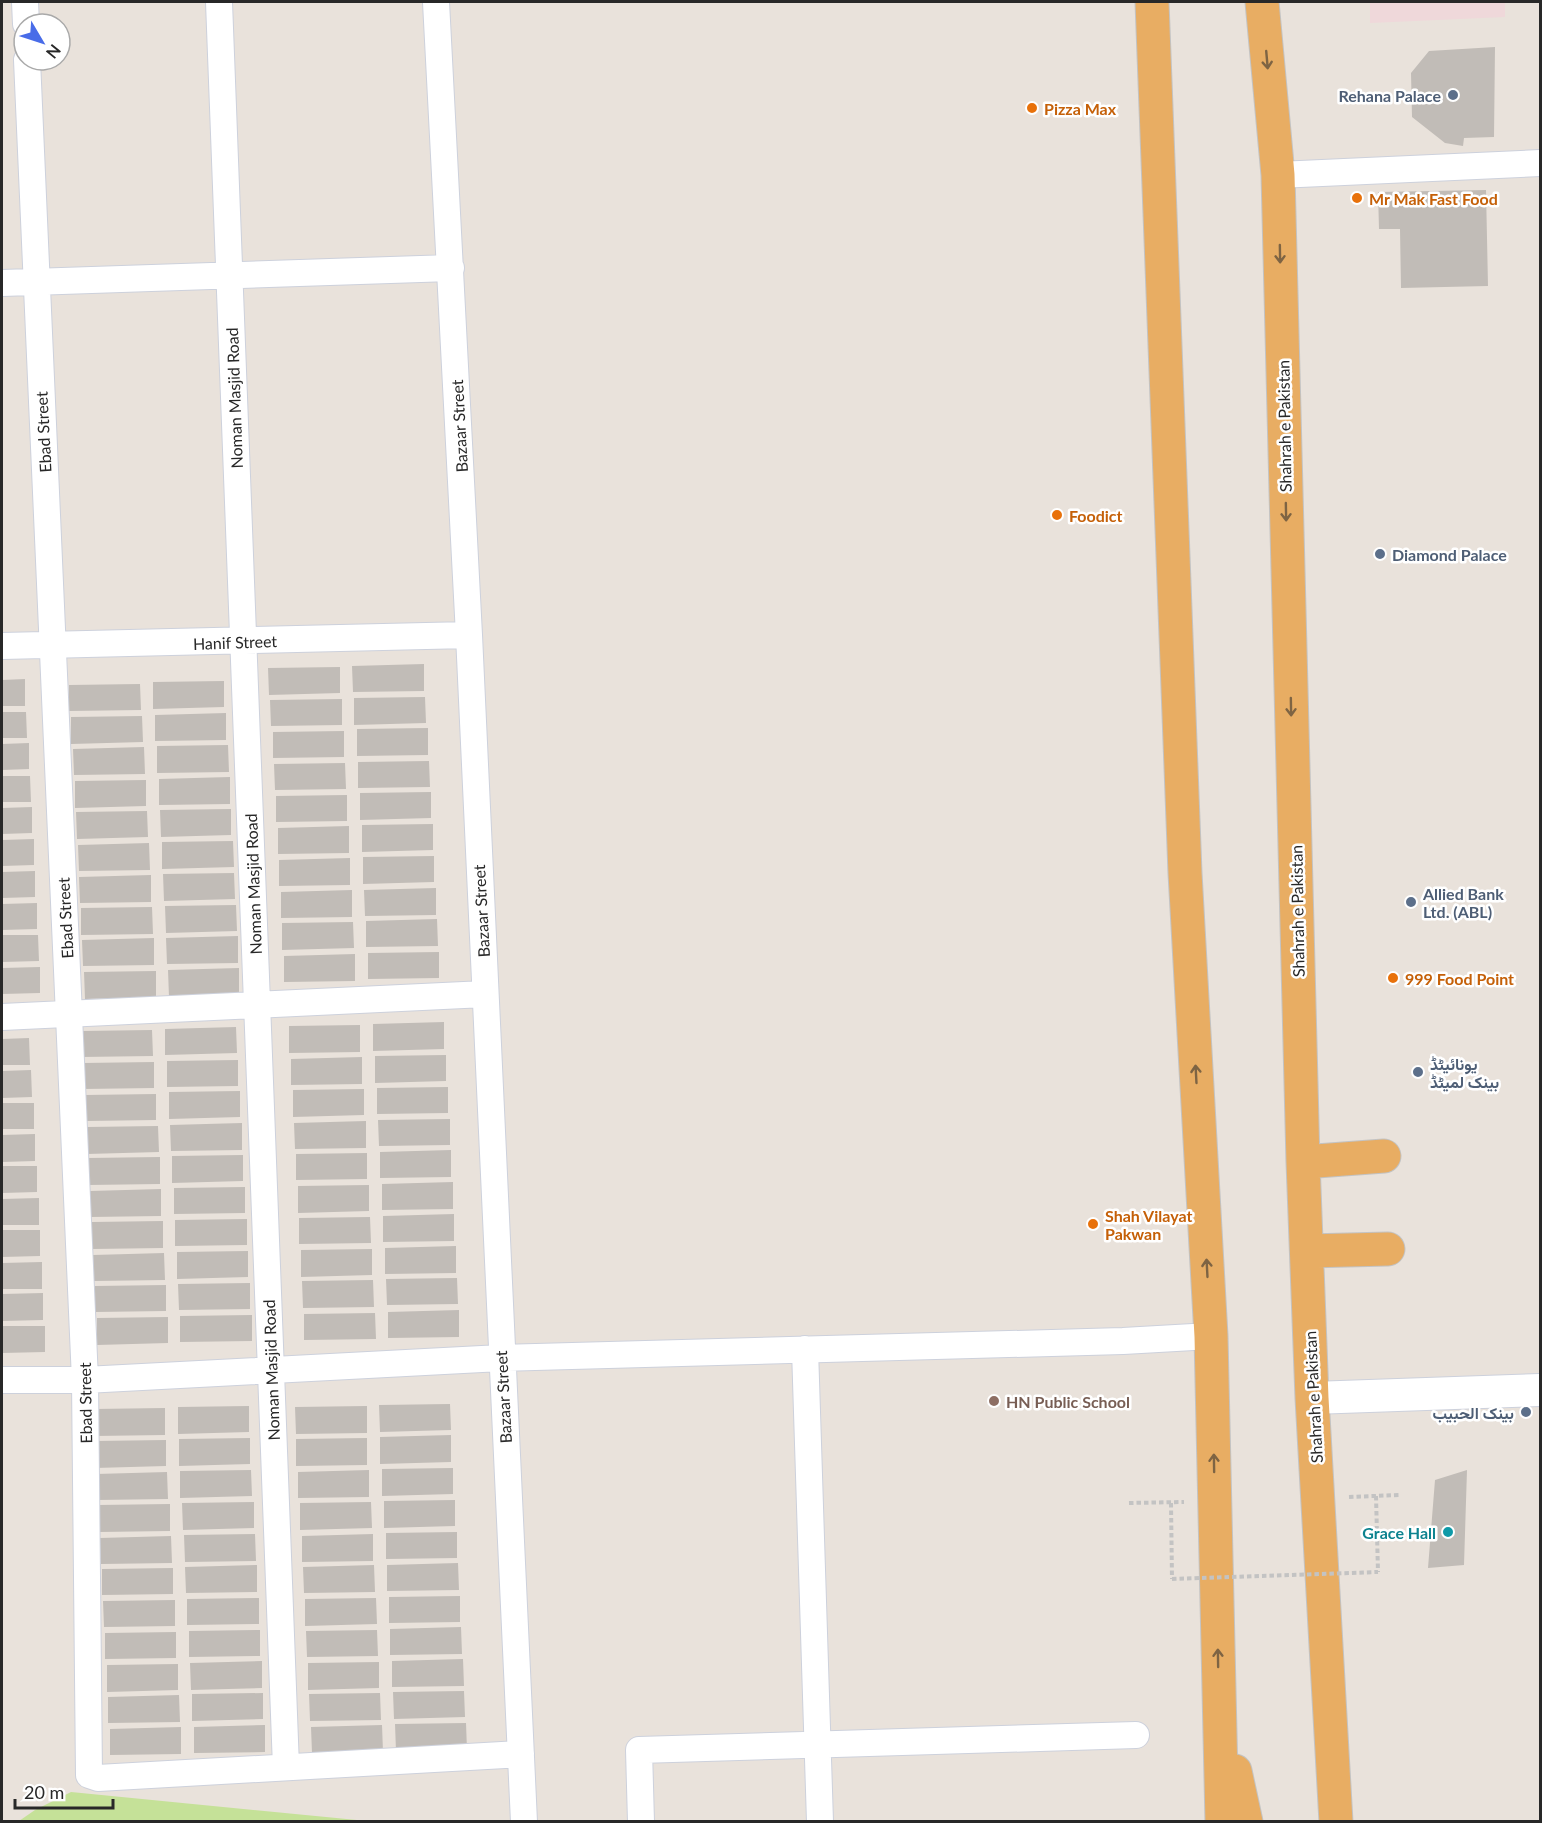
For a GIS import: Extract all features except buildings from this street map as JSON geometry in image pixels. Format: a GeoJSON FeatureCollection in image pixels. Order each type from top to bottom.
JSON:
{"type":"FeatureCollection","features":[{"type":"Feature","properties":{"kind":"highway"},"geometry":{"type":"LineString","coordinates":[[1152,2],[1185,873],[1211,1336],[1222,1821]]}},
{"type":"Feature","properties":{"kind":"highway","name":"Shahrah e Pakistan"},"geometry":{"type":"LineString","coordinates":[[1262,2],[1278,174],[1303,1162],[1312,1398],[1334,1817]]}},
{"type":"Feature","properties":{"kind":"highway"},"geometry":{"type":"LineString","coordinates":[[1303,1162],[1384,1156]]}},
{"type":"Feature","properties":{"kind":"highway"},"geometry":{"type":"LineString","coordinates":[[1307,1251],[1388,1249]]}},
{"type":"Feature","properties":{"kind":"highway"},"geometry":{"type":"LineString","coordinates":[[1219,1702],[1246,1821]]}},
{"type":"Feature","properties":{"kind":"street","name":"Noman Masjid Road"},"geometry":{"type":"LineString","coordinates":[[219,2],[286,1767]]}},
{"type":"Feature","properties":{"kind":"street","name":"Bazaar Street"},"geometry":{"type":"LineString","coordinates":[[436,2],[469,635],[524,1821]]}},
{"type":"Feature","properties":{"kind":"street","name":"Ebad Street"},"geometry":{"type":"LineString","coordinates":[[28,72],[85,1380],[90,1775],[98,1778],[286,1767]]}},
{"type":"Feature","properties":{"kind":"street"},"geometry":{"type":"LineString","coordinates":[[1278,174],[1540,163]]}},
{"type":"Feature","properties":{"kind":"street"},"geometry":{"type":"LineString","coordinates":[[2,283],[451,268]]}},
{"type":"Feature","properties":{"kind":"street","name":"Hanif Street"},"geometry":{"type":"LineString","coordinates":[[2,646],[469,635]]}},
{"type":"Feature","properties":{"kind":"street"},"geometry":{"type":"LineString","coordinates":[[2,1017],[485,994]]}},
{"type":"Feature","properties":{"kind":"street"},"geometry":{"type":"LineString","coordinates":[[2,1380],[85,1380],[501,1358],[1123,1341],[1211,1336]]}},
{"type":"Feature","properties":{"kind":"street"},"geometry":{"type":"LineString","coordinates":[[804,1349],[820,1821]]}},
{"type":"Feature","properties":{"kind":"street"},"geometry":{"type":"LineString","coordinates":[[1312,1398],[1540,1390]]}},
{"type":"Feature","properties":{"kind":"street"},"geometry":{"type":"LineString","coordinates":[[641,1821],[639,1750],[1136,1736]]}},
{"type":"Feature","properties":{"kind":"street"},"geometry":{"type":"LineString","coordinates":[[286,1767],[521,1754]]}},
{"type":"Feature","properties":{"kind":"path"},"geometry":{"type":"LineString","coordinates":[[1317,1497],[1399,1495]]}},
{"type":"Feature","properties":{"kind":"path"},"geometry":{"type":"LineString","coordinates":[[1172,1503],[1172,1579],[1378,1572],[1376,1496]]}},
{"type":"Feature","properties":{"kind":"path"},"geometry":{"type":"LineString","coordinates":[[1129,1503],[1215,1502]]}},
{"type":"Feature","properties":{"kind":"shaded area"},"geometry":{"type":"Polygon","coordinates":[[[1370,2],[1505,2],[1505,17],[1370,23],[1370,2]]]}},
{"type":"Feature","properties":{"kind":"green space"},"geometry":{"type":"Polygon","coordinates":[[[71,1792],[367,1821],[19,1821],[35,1810],[71,1792]]]}},
{"type":"Feature","properties":{"kind":"place","name":"Rehana Palace"},"geometry":{"type":"Point","coordinates":[1453,95]}},
{"type":"Feature","properties":{"kind":"place","name":"Pizza Max"},"geometry":{"type":"Point","coordinates":[1032,108]}},
{"type":"Feature","properties":{"kind":"place","name":"Mr Mak Fast Food"},"geometry":{"type":"Point","coordinates":[1357,198]}},
{"type":"Feature","properties":{"kind":"place","name":"Foodict"},"geometry":{"type":"Point","coordinates":[1057,515]}},
{"type":"Feature","properties":{"kind":"place","name":"Diamond Palace"},"geometry":{"type":"Point","coordinates":[1380,554]}},
{"type":"Feature","properties":{"kind":"place","name":"Allied Bank Ltd. (ABL)"},"geometry":{"type":"Point","coordinates":[1411,902]}},
{"type":"Feature","properties":{"kind":"place","name":"999 Food Point"},"geometry":{"type":"Point","coordinates":[1393,978]}},
{"type":"Feature","properties":{"kind":"place","name":"یونائیٹڈ بینک لمیٹڈ"},"geometry":{"type":"Point","coordinates":[1418,1072]}},
{"type":"Feature","properties":{"kind":"place","name":"Shah Vilayat Pakwan"},"geometry":{"type":"Point","coordinates":[1093,1224]}},
{"type":"Feature","properties":{"kind":"place","name":"HN Public School"},"geometry":{"type":"Point","coordinates":[994,1401]}},
{"type":"Feature","properties":{"kind":"place","name":"بينک الحبيب"},"geometry":{"type":"Point","coordinates":[1526,1412]}},
{"type":"Feature","properties":{"kind":"place","name":"Grace Hall"},"geometry":{"type":"Point","coordinates":[1448,1532]}}]}
